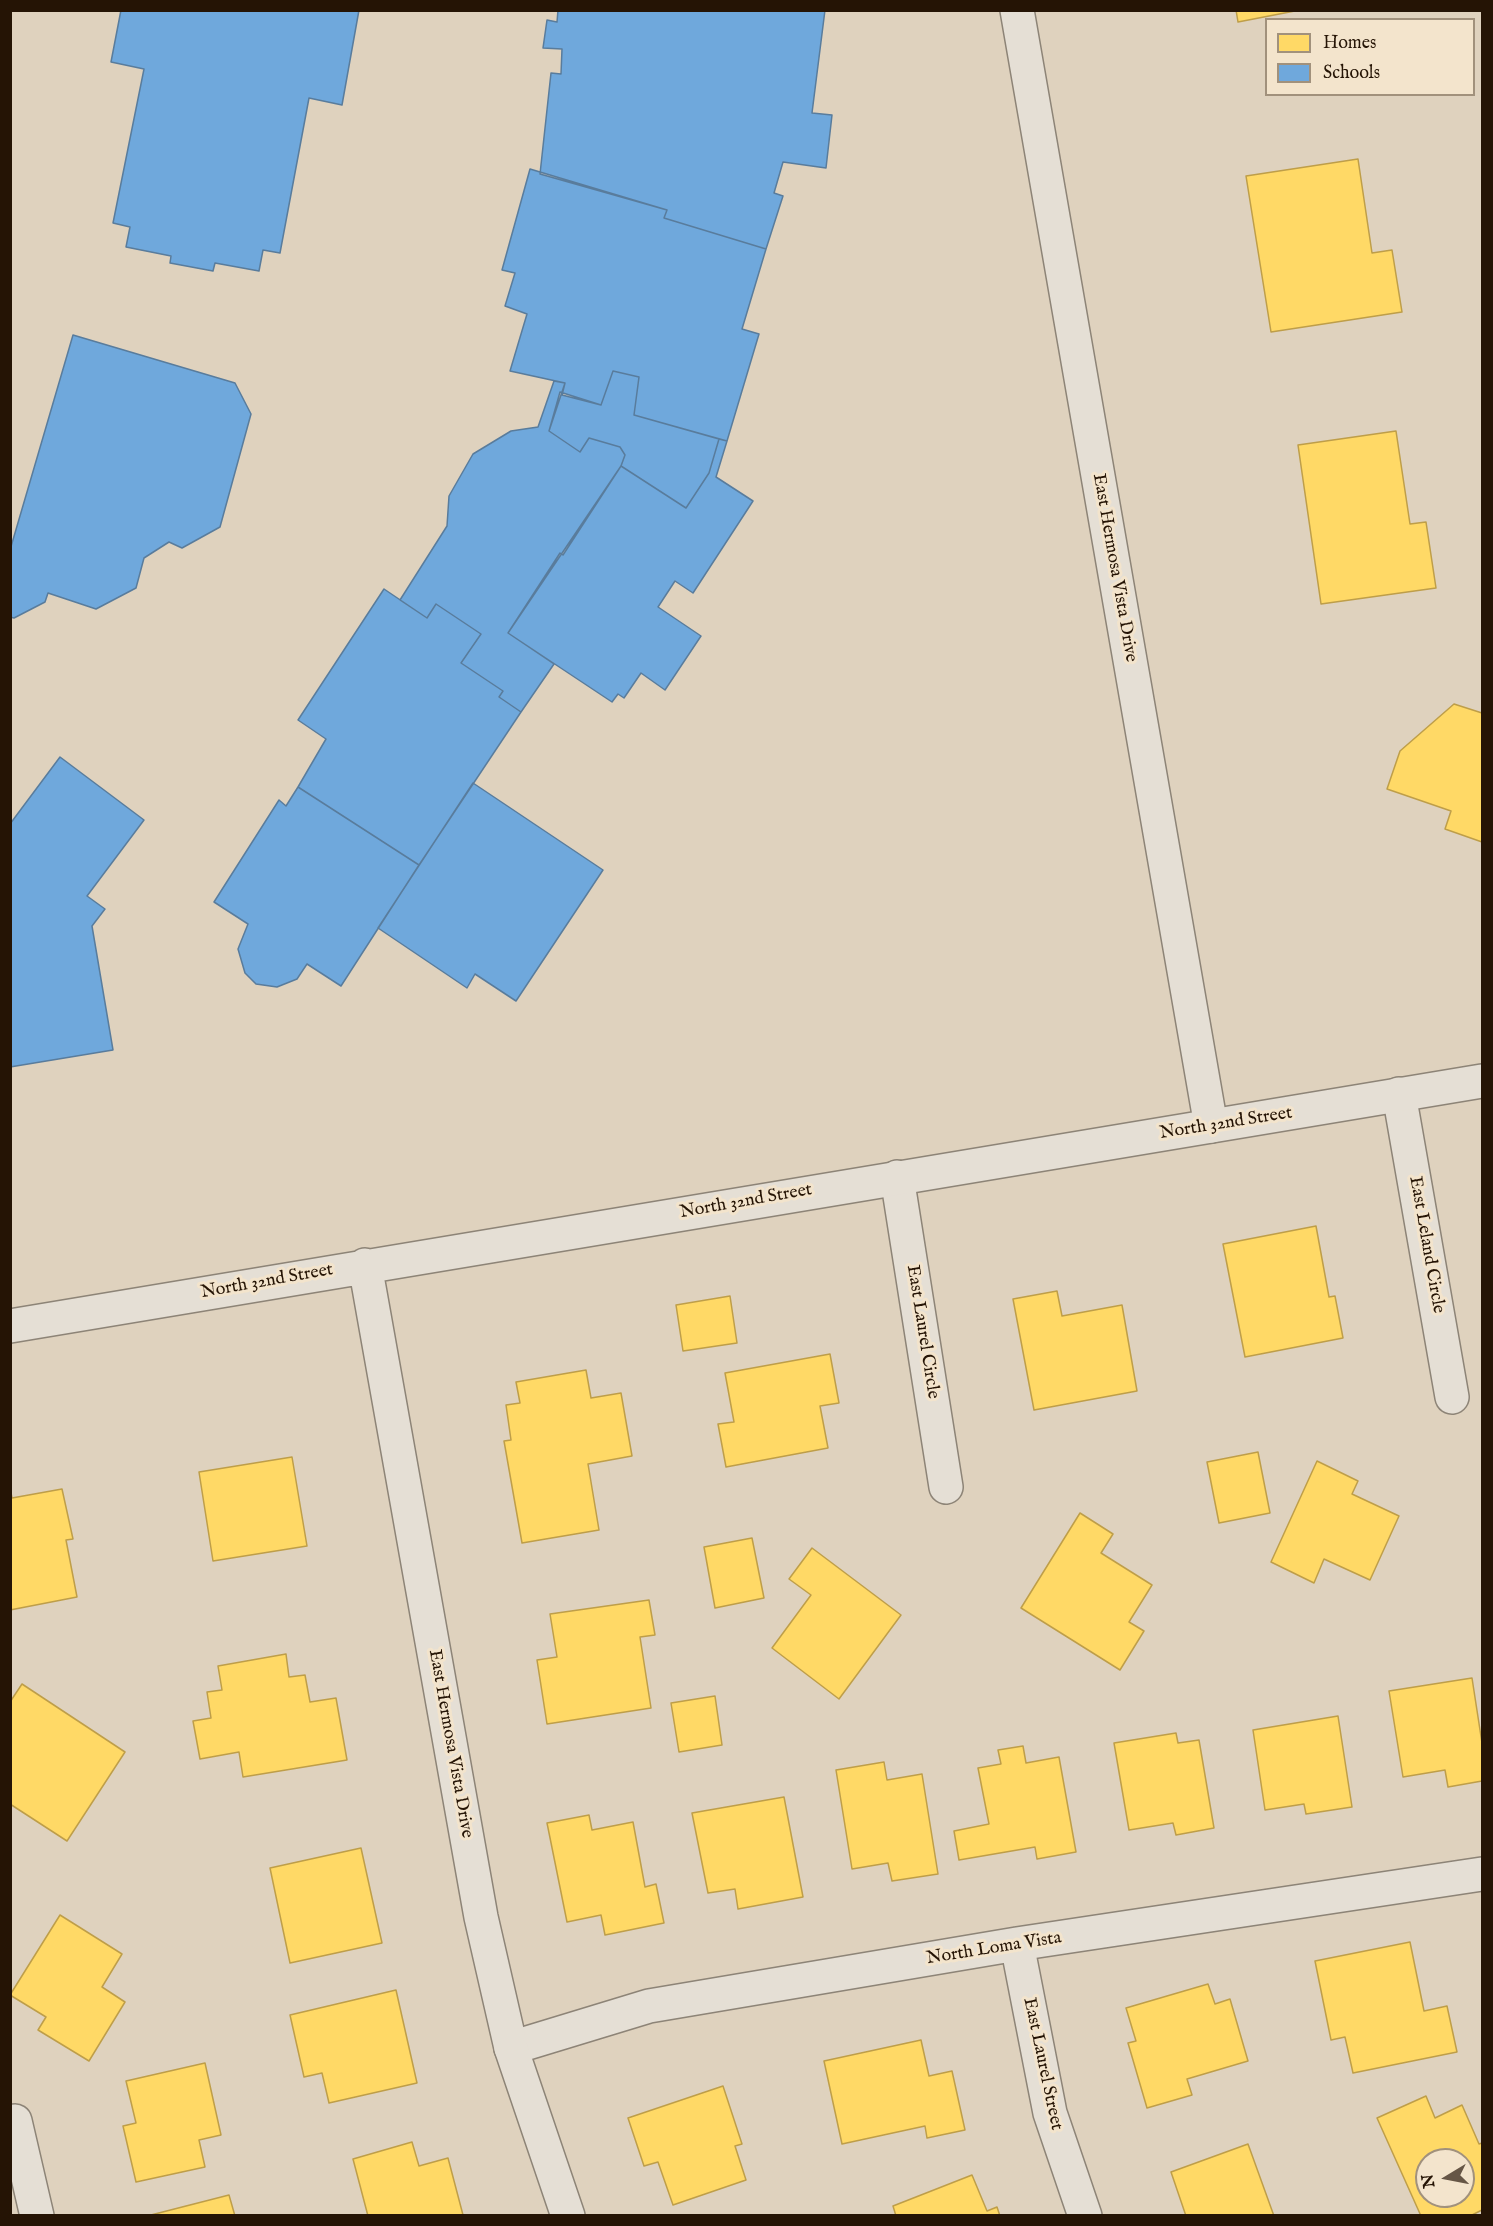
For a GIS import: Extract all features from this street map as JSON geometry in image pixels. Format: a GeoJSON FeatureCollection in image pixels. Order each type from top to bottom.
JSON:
{"type":"FeatureCollection","features":[{"type":"Feature","properties":{"kind":"street","name":"East Hermosa Vista Drive"},"geometry":{"type":"LineString","coordinates":[[1017,10],[1211,1126]]}},
{"type":"Feature","properties":{"kind":"street","name":"North 32nd Street"},"geometry":{"type":"LineString","coordinates":[[10,1326],[365,1265],[1482,1081]]}},
{"type":"Feature","properties":{"kind":"street","name":"East Leland Circle"},"geometry":{"type":"LineString","coordinates":[[1399,1094],[1452,1397]]}},
{"type":"Feature","properties":{"kind":"street","name":"East Laurel Circle"},"geometry":{"type":"LineString","coordinates":[[897,1177],[946,1487]]}},
{"type":"Feature","properties":{"kind":"street","name":"East Hermosa Vista Drive"},"geometry":{"type":"LineString","coordinates":[[365,1265],[481,1917],[511,2048],[568,2216]]}},
{"type":"Feature","properties":{"kind":"street","name":"North Loma Vista"},"geometry":{"type":"LineString","coordinates":[[511,2048],[649,2006],[1017,1944],[1482,1874]]}},
{"type":"Feature","properties":{"kind":"street","name":"East Laurel Street"},"geometry":{"type":"LineString","coordinates":[[1017,1944],[1050,2113],[1085,2216]]}},
{"type":"Feature","properties":{"kind":"street"},"geometry":{"type":"LineString","coordinates":[[13,2121],[37,2216]]}},
{"type":"Feature","properties":{"kind":"building: Homes"},"geometry":{"type":"Polygon","coordinates":[[[1236,10],[1300,10],[1238,22],[1236,10]]]}},
{"type":"Feature","properties":{"kind":"building: Homes"},"geometry":{"type":"Polygon","coordinates":[[[1358,159],[1372,253],[1392,250],[1402,312],[1271,332],[1246,176],[1358,159]]]}},
{"type":"Feature","properties":{"kind":"building: Homes"},"geometry":{"type":"Polygon","coordinates":[[[1396,431],[1410,524],[1426,522],[1436,588],[1321,604],[1298,445],[1396,431]]]}},
{"type":"Feature","properties":{"kind":"building: Homes"},"geometry":{"type":"Polygon","coordinates":[[[1454,704],[1482,713],[1482,842],[1445,829],[1451,811],[1387,789],[1400,751],[1454,704]]]}},
{"type":"Feature","properties":{"kind":"building: Homes"},"geometry":{"type":"Polygon","coordinates":[[[1316,1226],[1329,1297],[1335,1296],[1343,1338],[1245,1357],[1223,1244],[1316,1226]]]}},
{"type":"Feature","properties":{"kind":"building: Homes"},"geometry":{"type":"Polygon","coordinates":[[[1057,1291],[1062,1316],[1122,1305],[1137,1391],[1034,1410],[1013,1299],[1057,1291]]]}},
{"type":"Feature","properties":{"kind":"building: Homes"},"geometry":{"type":"Polygon","coordinates":[[[730,1296],[737,1343],[683,1351],[676,1305],[730,1296]]]}},
{"type":"Feature","properties":{"kind":"building: Homes"},"geometry":{"type":"Polygon","coordinates":[[[830,1354],[839,1403],[820,1406],[828,1448],[726,1467],[718,1424],[734,1422],[725,1373],[830,1354]]]}},
{"type":"Feature","properties":{"kind":"building: Homes"},"geometry":{"type":"Polygon","coordinates":[[[586,1370],[591,1398],[621,1393],[632,1456],[588,1464],[599,1530],[522,1543],[504,1441],[511,1440],[506,1405],[520,1403],[516,1382],[586,1370]]]}},
{"type":"Feature","properties":{"kind":"building: Homes"},"geometry":{"type":"Polygon","coordinates":[[[1258,1452],[1270,1513],[1219,1523],[1207,1462],[1258,1452]]]}},
{"type":"Feature","properties":{"kind":"building: Homes"},"geometry":{"type":"Polygon","coordinates":[[[292,1457],[307,1546],[213,1561],[199,1472],[292,1457]]]}},
{"type":"Feature","properties":{"kind":"building: Homes"},"geometry":{"type":"Polygon","coordinates":[[[1317,1461],[1358,1481],[1352,1494],[1399,1516],[1370,1580],[1324,1559],[1314,1583],[1271,1562],[1317,1461]]]}},
{"type":"Feature","properties":{"kind":"building: Homes"},"geometry":{"type":"Polygon","coordinates":[[[10,1488],[12,1498],[62,1489],[73,1539],[66,1540],[77,1597],[10,1610],[10,1488]]]}},
{"type":"Feature","properties":{"kind":"building: Homes"},"geometry":{"type":"Polygon","coordinates":[[[1080,1513],[1113,1534],[1101,1553],[1152,1585],[1129,1622],[1144,1631],[1120,1670],[1021,1608],[1080,1513]]]}},
{"type":"Feature","properties":{"kind":"building: Homes"},"geometry":{"type":"Polygon","coordinates":[[[752,1538],[764,1598],[715,1608],[704,1547],[752,1538]]]}},
{"type":"Feature","properties":{"kind":"building: Homes"},"geometry":{"type":"Polygon","coordinates":[[[812,1548],[901,1615],[839,1699],[772,1648],[811,1595],[789,1579],[812,1548]]]}},
{"type":"Feature","properties":{"kind":"building: Homes"},"geometry":{"type":"Polygon","coordinates":[[[649,1600],[655,1635],[640,1637],[651,1708],[547,1724],[537,1660],[557,1657],[550,1614],[649,1600]]]}},
{"type":"Feature","properties":{"kind":"building: Homes"},"geometry":{"type":"Polygon","coordinates":[[[286,1654],[289,1677],[305,1675],[310,1702],[336,1698],[347,1760],[243,1777],[239,1752],[200,1759],[193,1721],[211,1718],[207,1692],[222,1690],[218,1666],[286,1654]]]}},
{"type":"Feature","properties":{"kind":"building: Homes"},"geometry":{"type":"Polygon","coordinates":[[[1472,1678],[1482,1743],[1482,1781],[1448,1787],[1445,1770],[1403,1777],[1389,1691],[1472,1678]]]}},
{"type":"Feature","properties":{"kind":"building: Homes"},"geometry":{"type":"Polygon","coordinates":[[[22,1684],[125,1752],[67,1841],[10,1804],[10,1702],[22,1684]]]}},
{"type":"Feature","properties":{"kind":"building: Homes"},"geometry":{"type":"Polygon","coordinates":[[[715,1696],[722,1745],[679,1752],[671,1703],[715,1696]]]}},
{"type":"Feature","properties":{"kind":"building: Homes"},"geometry":{"type":"Polygon","coordinates":[[[1338,1716],[1352,1807],[1306,1814],[1304,1804],[1265,1810],[1253,1730],[1338,1716]]]}},
{"type":"Feature","properties":{"kind":"building: Homes"},"geometry":{"type":"Polygon","coordinates":[[[1176,1733],[1178,1743],[1199,1740],[1214,1828],[1176,1835],[1173,1823],[1129,1830],[1114,1743],[1176,1733]]]}},
{"type":"Feature","properties":{"kind":"building: Homes"},"geometry":{"type":"Polygon","coordinates":[[[1023,1746],[1026,1763],[1059,1757],[1076,1852],[1037,1859],[1035,1847],[959,1860],[954,1831],[989,1824],[978,1768],[1001,1764],[998,1750],[1023,1746]]]}},
{"type":"Feature","properties":{"kind":"building: Homes"},"geometry":{"type":"Polygon","coordinates":[[[884,1762],[887,1780],[922,1774],[938,1874],[892,1881],[888,1863],[852,1869],[836,1770],[884,1762]]]}},
{"type":"Feature","properties":{"kind":"building: Homes"},"geometry":{"type":"Polygon","coordinates":[[[784,1797],[803,1897],[738,1909],[735,1889],[708,1893],[692,1813],[784,1797]]]}},
{"type":"Feature","properties":{"kind":"building: Homes"},"geometry":{"type":"Polygon","coordinates":[[[589,1815],[592,1830],[633,1822],[645,1887],[656,1884],[664,1923],[605,1935],[601,1915],[567,1922],[547,1823],[589,1815]]]}},
{"type":"Feature","properties":{"kind":"building: Homes"},"geometry":{"type":"Polygon","coordinates":[[[361,1848],[382,1943],[290,1963],[270,1868],[361,1848]]]}},
{"type":"Feature","properties":{"kind":"building: Homes"},"geometry":{"type":"Polygon","coordinates":[[[60,1915],[122,1954],[102,1987],[125,2002],[89,2061],[38,2030],[46,2017],[10,1995],[60,1915]]]}},
{"type":"Feature","properties":{"kind":"building: Homes"},"geometry":{"type":"Polygon","coordinates":[[[1410,1942],[1424,2011],[1447,2006],[1457,2052],[1353,2073],[1345,2037],[1331,2040],[1315,1961],[1410,1942]]]}},
{"type":"Feature","properties":{"kind":"building: Homes"},"geometry":{"type":"Polygon","coordinates":[[[1208,1984],[1215,2004],[1230,1999],[1248,2061],[1187,2079],[1192,2095],[1147,2108],[1128,2043],[1136,2041],[1126,2008],[1208,1984]]]}},
{"type":"Feature","properties":{"kind":"building: Homes"},"geometry":{"type":"Polygon","coordinates":[[[396,1990],[417,2083],[329,2103],[322,2073],[304,2077],[290,2015],[396,1990]]]}},
{"type":"Feature","properties":{"kind":"building: Homes"},"geometry":{"type":"Polygon","coordinates":[[[921,2040],[929,2076],[952,2071],[965,2130],[927,2138],[925,2126],[842,2144],[824,2061],[921,2040]]]}},
{"type":"Feature","properties":{"kind":"building: Homes"},"geometry":{"type":"Polygon","coordinates":[[[205,2063],[221,2135],[199,2140],[205,2167],[136,2182],[123,2126],[136,2123],[126,2081],[205,2063]]]}},
{"type":"Feature","properties":{"kind":"building: Homes"},"geometry":{"type":"Polygon","coordinates":[[[723,2086],[742,2144],[735,2146],[746,2180],[673,2205],[658,2162],[644,2166],[628,2118],[723,2086]]]}},
{"type":"Feature","properties":{"kind":"building: Homes"},"geometry":{"type":"Polygon","coordinates":[[[1426,2096],[1435,2118],[1462,2105],[1479,2144],[1482,2143],[1482,2210],[1470,2216],[1421,2216],[1417,2208],[1475,2208],[1475,2148],[1415,2148],[1415,2203],[1377,2118],[1426,2096]]]}},
{"type":"Feature","properties":{"kind":"building: Homes"},"geometry":{"type":"Polygon","coordinates":[[[412,2142],[419,2166],[448,2158],[463,2215],[368,2216],[353,2159],[412,2142]]]}},
{"type":"Feature","properties":{"kind":"building: Homes"},"geometry":{"type":"Polygon","coordinates":[[[1248,2144],[1274,2216],[1186,2216],[1171,2172],[1248,2144]]]}},
{"type":"Feature","properties":{"kind":"building: Homes"},"geometry":{"type":"Polygon","coordinates":[[[972,2175],[987,2211],[997,2207],[1000,2216],[896,2216],[893,2206],[972,2175]]]}},
{"type":"Feature","properties":{"kind":"building: Homes"},"geometry":{"type":"Polygon","coordinates":[[[229,2195],[235,2216],[147,2216],[229,2195]]]}},
{"type":"Feature","properties":{"kind":"building: Schools"},"geometry":{"type":"Polygon","coordinates":[[[121,10],[359,10],[342,105],[309,98],[280,253],[263,250],[259,271],[215,263],[213,271],[170,263],[171,256],[126,247],[130,227],[113,223],[144,69],[111,62],[121,10]]]}},
{"type":"Feature","properties":{"kind":"building: Schools"},"geometry":{"type":"Polygon","coordinates":[[[558,10],[825,10],[812,113],[832,115],[826,168],[783,162],[774,193],[783,196],[766,249],[664,218],[667,210],[540,174],[551,73],[561,74],[562,49],[543,48],[547,20],[557,22],[558,10]]]}},
{"type":"Feature","properties":{"kind":"building: Schools"},"geometry":{"type":"Polygon","coordinates":[[[530,169],[667,210],[664,218],[766,249],[742,329],[759,334],[727,441],[634,415],[639,377],[613,371],[601,405],[562,395],[565,383],[510,371],[527,314],[505,306],[515,273],[502,270],[530,169]]]}},
{"type":"Feature","properties":{"kind":"building: Schools"},"geometry":{"type":"Polygon","coordinates":[[[73,335],[235,383],[251,414],[220,527],[182,548],[169,542],[144,558],[136,588],[96,609],[48,593],[45,602],[14,618],[10,617],[10,550],[73,335]]]}},
{"type":"Feature","properties":{"kind":"building: Schools"},"geometry":{"type":"Polygon","coordinates":[[[613,371],[639,377],[634,415],[719,439],[709,473],[686,508],[621,466],[625,455],[620,447],[589,438],[580,452],[549,431],[560,392],[601,405],[613,371]]]}},
{"type":"Feature","properties":{"kind":"building: Schools"},"geometry":{"type":"Polygon","coordinates":[[[554,381],[565,383],[549,431],[580,452],[589,438],[620,447],[625,455],[621,466],[563,555],[560,553],[508,633],[554,664],[521,712],[499,697],[503,691],[461,663],[481,634],[436,604],[427,618],[400,600],[447,526],[449,496],[473,454],[511,431],[538,427],[554,381]]]}},
{"type":"Feature","properties":{"kind":"building: Schools"},"geometry":{"type":"Polygon","coordinates":[[[719,439],[727,441],[716,477],[753,501],[693,593],[675,581],[658,607],[701,636],[665,690],[641,673],[624,698],[618,694],[612,702],[508,633],[621,466],[686,508],[709,473],[719,439]]]}},
{"type":"Feature","properties":{"kind":"building: Schools"},"geometry":{"type":"Polygon","coordinates":[[[384,589],[427,618],[436,604],[481,634],[461,663],[503,691],[499,697],[521,712],[419,865],[298,787],[326,739],[298,720],[384,589]]]}},
{"type":"Feature","properties":{"kind":"building: Schools"},"geometry":{"type":"Polygon","coordinates":[[[60,757],[144,820],[87,896],[105,909],[92,926],[113,1050],[10,1067],[10,824],[60,757]]]}},
{"type":"Feature","properties":{"kind":"building: Schools"},"geometry":{"type":"Polygon","coordinates":[[[473,783],[603,870],[516,1001],[475,974],[467,988],[378,928],[473,783]]]}},
{"type":"Feature","properties":{"kind":"building: Schools"},"geometry":{"type":"Polygon","coordinates":[[[298,787],[419,865],[341,986],[307,964],[297,979],[277,987],[256,984],[245,973],[238,949],[248,924],[214,902],[279,800],[286,806],[298,787]]]}}]}
